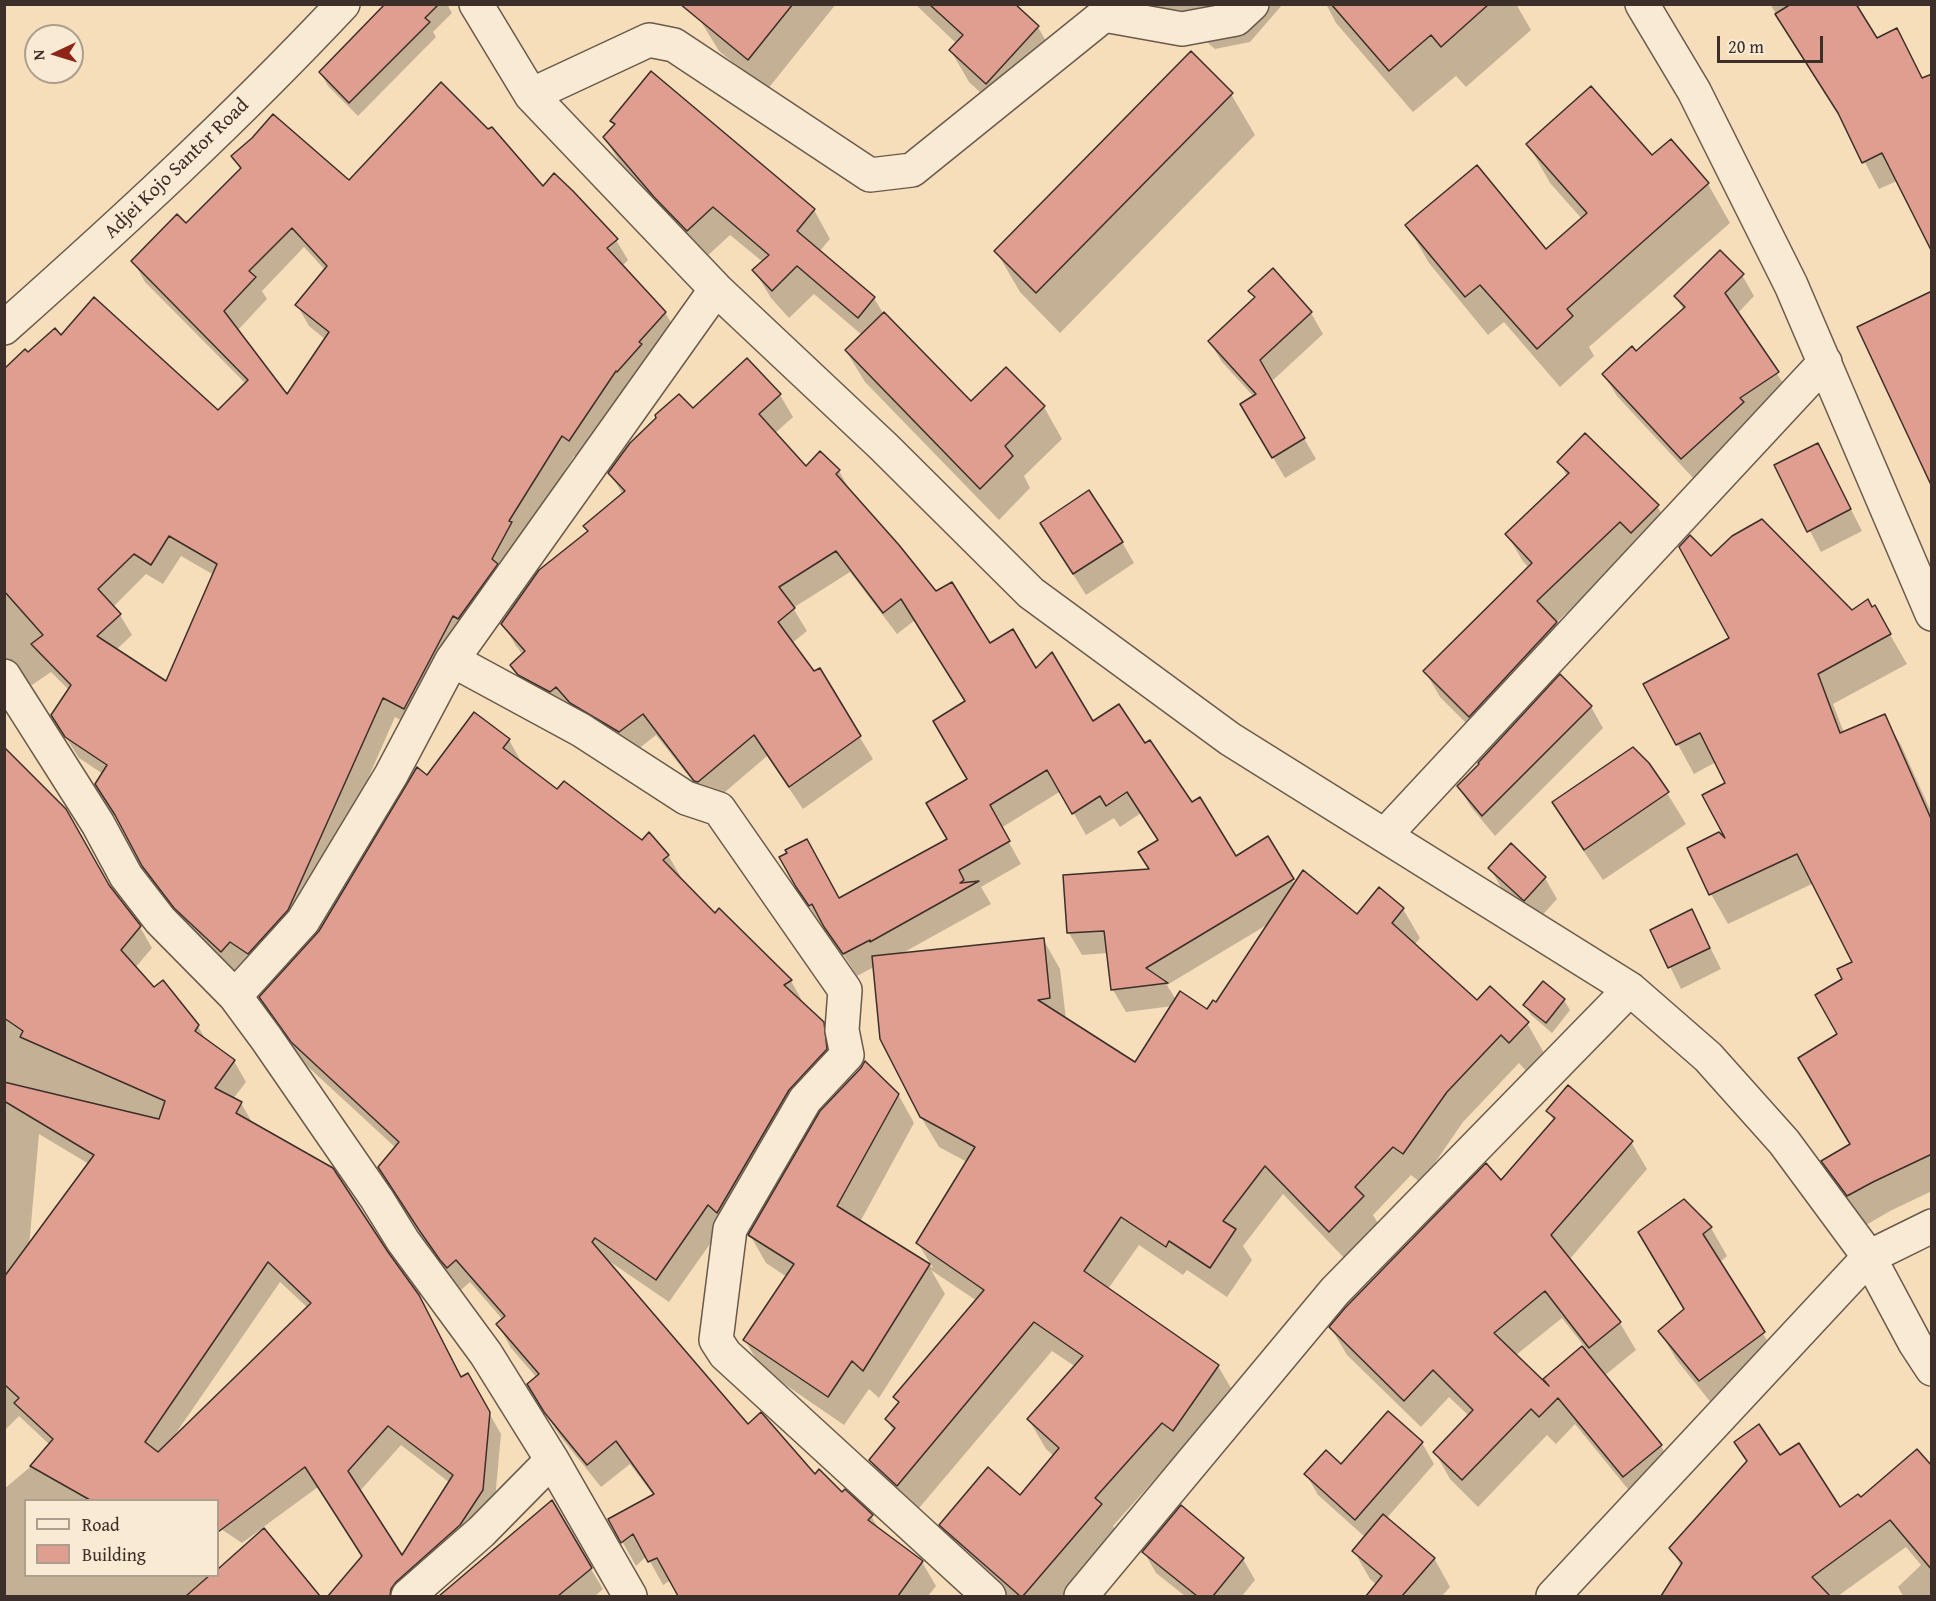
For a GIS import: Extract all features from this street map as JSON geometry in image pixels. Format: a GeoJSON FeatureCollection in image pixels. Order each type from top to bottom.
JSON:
{"type":"FeatureCollection","features":[{"type":"Feature","properties":{"kind":"street","name":"Adjei Kojo Santor Road"},"geometry":{"type":"LineString","coordinates":[[4,328],[106,237],[214,135],[343,4]]}},
{"type":"Feature","properties":{"kind":"street"},"geometry":{"type":"LineString","coordinates":[[476,4],[531,95],[716,289],[884,447],[1031,593],[1230,740],[1630,989],[1708,1057],[1784,1142],[1869,1257],[1915,1343],[1932,1369]]}},
{"type":"Feature","properties":{"kind":"street"},"geometry":{"type":"LineString","coordinates":[[531,95],[650,40],[674,45],[870,175],[912,170],[1104,15],[1182,29],[1236,19],[1252,4]]}},
{"type":"Feature","properties":{"kind":"street"},"geometry":{"type":"LineString","coordinates":[[1642,4],[1694,91],[1791,285],[1932,614]]}},
{"type":"Feature","properties":{"kind":"street"},"geometry":{"type":"LineString","coordinates":[[235,996],[303,921],[391,775],[452,660],[716,289]]}},
{"type":"Feature","properties":{"kind":"street"},"geometry":{"type":"LineString","coordinates":[[1385,835],[1825,362]]}},
{"type":"Feature","properties":{"kind":"street"},"geometry":{"type":"LineString","coordinates":[[452,660],[581,730],[686,798],[719,809],[845,990],[842,1030],[847,1055],[805,1100],[730,1229],[716,1340],[725,1354],[989,1596]]}},
{"type":"Feature","properties":{"kind":"street"},"geometry":{"type":"LineString","coordinates":[[9,693],[98,824],[126,876],[160,920],[235,996],[377,1199],[403,1241],[486,1354],[552,1460],[630,1596]]}},
{"type":"Feature","properties":{"kind":"street"},"geometry":{"type":"LineString","coordinates":[[1081,1596],[1335,1291],[1630,989]]}},
{"type":"Feature","properties":{"kind":"street"},"geometry":{"type":"LineString","coordinates":[[1553,1596],[1869,1257],[1932,1226]]}},
{"type":"Feature","properties":{"kind":"street"},"geometry":{"type":"LineString","coordinates":[[408,1596],[481,1532],[552,1460]]}},
{"type":"Feature","properties":{"kind":"building"},"geometry":{"type":"Polygon","coordinates":[[[385,4],[439,4],[425,18],[430,22],[349,103],[319,72],[385,4]]]}},
{"type":"Feature","properties":{"kind":"building"},"geometry":{"type":"Polygon","coordinates":[[[680,4],[793,4],[748,60],[680,4]]]}},
{"type":"Feature","properties":{"kind":"building"},"geometry":{"type":"Polygon","coordinates":[[[929,4],[1015,4],[1039,26],[986,84],[949,50],[963,35],[929,4]]]}},
{"type":"Feature","properties":{"kind":"building"},"geometry":{"type":"Polygon","coordinates":[[[1331,4],[1489,4],[1441,47],[1431,35],[1389,71],[1331,4]]]}},
{"type":"Feature","properties":{"kind":"building"},"geometry":{"type":"Polygon","coordinates":[[[1791,4],[1856,4],[1877,38],[1897,28],[1922,78],[1932,74],[1932,252],[1882,153],[1862,163],[1838,113],[1775,14],[1791,4]]]}},
{"type":"Feature","properties":{"kind":"building"},"geometry":{"type":"Polygon","coordinates":[[[1191,51],[1233,93],[1036,293],[994,251],[1191,51]]]}},
{"type":"Feature","properties":{"kind":"building"},"geometry":{"type":"Polygon","coordinates":[[[651,71],[815,209],[797,231],[875,297],[858,318],[797,266],[772,291],[752,270],[769,255],[713,207],[687,231],[654,197],[603,137],[615,124],[610,121],[651,71]]]}},
{"type":"Feature","properties":{"kind":"building"},"geometry":{"type":"Polygon","coordinates":[[[441,82],[488,129],[492,127],[543,186],[554,173],[573,191],[618,239],[607,248],[666,312],[639,342],[642,344],[616,371],[569,441],[562,436],[509,521],[512,522],[492,559],[498,564],[458,619],[453,616],[404,709],[383,698],[288,910],[248,954],[230,942],[221,952],[174,908],[142,866],[115,815],[95,784],[107,765],[65,737],[51,715],[71,685],[31,644],[43,635],[4,591],[4,369],[25,349],[28,352],[55,328],[61,335],[94,297],[218,410],[248,380],[131,261],[177,214],[186,223],[241,168],[231,156],[252,138],[273,114],[349,180],[441,82]],[[292,228],[249,271],[256,277],[224,311],[287,394],[329,332],[295,305],[327,266],[292,228]],[[169,536],[151,565],[134,554],[98,589],[121,614],[97,636],[166,681],[217,564],[169,536]]]}},
{"type":"Feature","properties":{"kind":"building"},"geometry":{"type":"Polygon","coordinates":[[[1591,86],[1652,155],[1671,139],[1709,183],[1567,309],[1573,316],[1537,349],[1480,285],[1465,297],[1405,225],[1477,165],[1546,249],[1587,213],[1526,144],[1591,86]]]}},
{"type":"Feature","properties":{"kind":"building"},"geometry":{"type":"Polygon","coordinates":[[[1720,250],[1744,274],[1725,293],[1779,372],[1740,398],[1744,402],[1681,459],[1602,374],[1632,346],[1636,351],[1685,307],[1674,296],[1720,250]]]}},
{"type":"Feature","properties":{"kind":"building"},"geometry":{"type":"Polygon","coordinates":[[[1273,268],[1312,312],[1260,360],[1305,438],[1272,458],[1240,404],[1256,394],[1208,341],[1255,297],[1248,291],[1273,268]]]}},
{"type":"Feature","properties":{"kind":"building"},"geometry":{"type":"Polygon","coordinates":[[[1932,291],[1932,487],[1857,327],[1932,291]]]}},
{"type":"Feature","properties":{"kind":"building"},"geometry":{"type":"Polygon","coordinates":[[[884,312],[971,401],[1006,367],[1045,406],[1005,446],[1013,456],[980,489],[845,350],[884,312]]]}},
{"type":"Feature","properties":{"kind":"building"},"geometry":{"type":"Polygon","coordinates":[[[747,358],[781,394],[759,414],[806,466],[820,451],[840,470],[836,474],[936,591],[952,582],[990,643],[1013,629],[1036,668],[1052,652],[1093,721],[1119,704],[1145,743],[1150,740],[1192,802],[1200,797],[1236,856],[1268,836],[1294,879],[1146,968],[1168,983],[1111,990],[1104,931],[1067,933],[1063,875],[1149,869],[1138,852],[1158,840],[1127,792],[1106,806],[1100,796],[1072,814],[1047,770],[990,805],[1010,841],[959,870],[964,880],[960,883],[979,881],[870,942],[870,940],[843,954],[824,927],[812,904],[809,906],[796,887],[779,857],[787,853],[785,850],[807,839],[839,898],[947,839],[926,803],[967,779],[933,721],[965,701],[901,599],[883,613],[836,551],[779,587],[795,608],[778,622],[814,671],[820,668],[861,736],[789,787],[754,735],[698,782],[694,781],[643,714],[619,732],[570,703],[556,687],[550,692],[518,675],[510,665],[525,651],[501,624],[539,570],[588,531],[583,526],[625,491],[608,473],[630,443],[656,418],[655,415],[679,394],[693,408],[747,358]]]}},
{"type":"Feature","properties":{"kind":"building"},"geometry":{"type":"Polygon","coordinates":[[[1585,433],[1659,505],[1631,533],[1620,522],[1537,601],[1557,622],[1469,717],[1423,671],[1532,563],[1505,534],[1569,473],[1557,462],[1585,433]]]}},
{"type":"Feature","properties":{"kind":"building"},"geometry":{"type":"Polygon","coordinates":[[[1818,443],[1851,509],[1807,532],[1774,465],[1818,443]]]}},
{"type":"Feature","properties":{"kind":"building"},"geometry":{"type":"Polygon","coordinates":[[[1089,490],[1123,542],[1073,574],[1040,523],[1089,490]]]}},
{"type":"Feature","properties":{"kind":"building"},"geometry":{"type":"Polygon","coordinates":[[[1762,519],[1852,610],[1868,599],[1872,607],[1875,605],[1891,634],[1818,674],[1840,733],[1885,714],[1932,821],[1932,1154],[1847,1196],[1821,1161],[1850,1144],[1798,1058],[1837,1034],[1815,995],[1842,979],[1837,969],[1852,962],[1797,854],[1709,895],[1687,848],[1719,832],[1725,838],[1702,795],[1725,783],[1700,733],[1676,745],[1643,684],[1729,638],[1679,547],[1690,535],[1711,556],[1732,536],[1762,519]]]}},
{"type":"Feature","properties":{"kind":"building"},"geometry":{"type":"Polygon","coordinates":[[[1560,674],[1592,706],[1482,816],[1457,786],[1560,674]]]}},
{"type":"Feature","properties":{"kind":"building"},"geometry":{"type":"Polygon","coordinates":[[[474,712],[510,739],[503,748],[557,789],[564,781],[642,840],[649,832],[669,855],[663,860],[715,913],[719,908],[792,980],[784,985],[824,1022],[827,1049],[789,1090],[717,1213],[708,1205],[656,1280],[595,1238],[592,1242],[748,1424],[761,1412],[815,1474],[819,1469],[842,1492],[845,1489],[873,1515],[868,1520],[923,1561],[898,1596],[678,1596],[657,1558],[648,1562],[633,1534],[621,1543],[608,1519],[654,1494],[616,1441],[587,1465],[544,1412],[527,1384],[539,1374],[496,1324],[505,1316],[456,1260],[447,1268],[440,1260],[378,1167],[399,1142],[291,1042],[259,997],[319,931],[417,767],[427,775],[474,712]]]}},
{"type":"Feature","properties":{"kind":"building"},"geometry":{"type":"Polygon","coordinates":[[[4,747],[66,809],[109,885],[141,926],[121,950],[154,987],[163,980],[199,1025],[195,1031],[235,1060],[215,1088],[242,1102],[236,1113],[333,1168],[419,1295],[461,1377],[468,1373],[490,1412],[483,1490],[460,1525],[396,1582],[391,1589],[390,1596],[328,1596],[362,1556],[305,1467],[219,1531],[219,1499],[88,1499],[30,1466],[53,1439],[14,1403],[19,1398],[4,1384],[4,1277],[94,1155],[4,1101],[4,1082],[159,1119],[165,1101],[20,1037],[23,1031],[4,1018],[4,747]],[[268,1262],[145,1442],[158,1452],[311,1303],[268,1262]],[[388,1426],[348,1471],[402,1555],[453,1475],[388,1426]]]}},
{"type":"Feature","properties":{"kind":"building"},"geometry":{"type":"Polygon","coordinates":[[[1633,747],[1649,763],[1669,792],[1584,850],[1552,802],[1633,747]]]}},
{"type":"Feature","properties":{"kind":"building"},"geometry":{"type":"Polygon","coordinates":[[[1511,843],[1546,877],[1524,901],[1488,868],[1511,843]]]}},
{"type":"Feature","properties":{"kind":"building"},"geometry":{"type":"Polygon","coordinates":[[[1303,870],[1357,914],[1379,887],[1404,908],[1392,923],[1477,1000],[1490,986],[1529,1022],[1509,1043],[1501,1035],[1447,1092],[1403,1154],[1393,1147],[1355,1187],[1364,1196],[1329,1232],[1265,1166],[1223,1221],[1236,1229],[1210,1268],[1169,1241],[1166,1247],[1121,1217],[1084,1271],[1219,1365],[1173,1431],[1162,1423],[1095,1498],[1102,1504],[1023,1596],[1020,1596],[939,1525],[988,1467],[1020,1495],[1059,1448],[1027,1419],[1083,1356],[1034,1322],[897,1486],[869,1460],[895,1428],[885,1419],[899,1402],[893,1397],[984,1290],[916,1243],[975,1147],[920,1117],[880,1039],[872,956],[1044,938],[1050,998],[1038,1000],[1135,1062],[1180,991],[1207,1009],[1213,1000],[1216,1002],[1303,870]]]}},
{"type":"Feature","properties":{"kind":"building"},"geometry":{"type":"Polygon","coordinates":[[[1692,909],[1710,948],[1668,968],[1650,930],[1692,909]]]}},
{"type":"Feature","properties":{"kind":"building"},"geometry":{"type":"Polygon","coordinates":[[[1543,981],[1565,999],[1546,1023],[1523,1005],[1543,981]]]}},
{"type":"Feature","properties":{"kind":"building"},"geometry":{"type":"Polygon","coordinates":[[[865,1061],[899,1094],[837,1206],[930,1264],[863,1371],[852,1361],[828,1397],[743,1340],[794,1264],[748,1235],[820,1111],[865,1061]]]}},
{"type":"Feature","properties":{"kind":"building"},"geometry":{"type":"Polygon","coordinates":[[[1568,1085],[1633,1141],[1551,1235],[1621,1322],[1589,1348],[1545,1291],[1494,1333],[1549,1386],[1543,1379],[1582,1346],[1662,1445],[1623,1477],[1558,1398],[1539,1417],[1531,1409],[1462,1480],[1433,1452],[1473,1410],[1433,1370],[1404,1401],[1329,1327],[1486,1163],[1501,1180],[1555,1118],[1546,1111],[1568,1085]]]}},
{"type":"Feature","properties":{"kind":"building"},"geometry":{"type":"Polygon","coordinates":[[[1684,1199],[1712,1227],[1703,1234],[1765,1332],[1699,1381],[1658,1331],[1684,1309],[1638,1232],[1684,1199]]]}},
{"type":"Feature","properties":{"kind":"building"},"geometry":{"type":"Polygon","coordinates":[[[1388,1411],[1423,1442],[1355,1520],[1304,1474],[1326,1450],[1341,1464],[1388,1411]]]}},
{"type":"Feature","properties":{"kind":"building"},"geometry":{"type":"Polygon","coordinates":[[[1759,1424],[1780,1455],[1799,1443],[1840,1507],[1858,1494],[1861,1497],[1917,1449],[1932,1466],[1932,1570],[1890,1520],[1812,1577],[1830,1596],[1661,1596],[1682,1563],[1669,1548],[1747,1461],[1734,1442],[1759,1424]]]}},
{"type":"Feature","properties":{"kind":"building"},"geometry":{"type":"Polygon","coordinates":[[[552,1500],[592,1568],[558,1596],[439,1596],[552,1500]]]}},
{"type":"Feature","properties":{"kind":"building"},"geometry":{"type":"Polygon","coordinates":[[[1181,1505],[1244,1558],[1213,1596],[1197,1596],[1142,1552],[1181,1505]]]}},
{"type":"Feature","properties":{"kind":"building"},"geometry":{"type":"Polygon","coordinates":[[[1383,1514],[1435,1558],[1402,1596],[1366,1596],[1382,1576],[1352,1551],[1383,1514]]]}},
{"type":"Feature","properties":{"kind":"building"},"geometry":{"type":"Polygon","coordinates":[[[264,1528],[320,1596],[186,1596],[208,1577],[219,1577],[219,1568],[264,1528]]]}}]}
